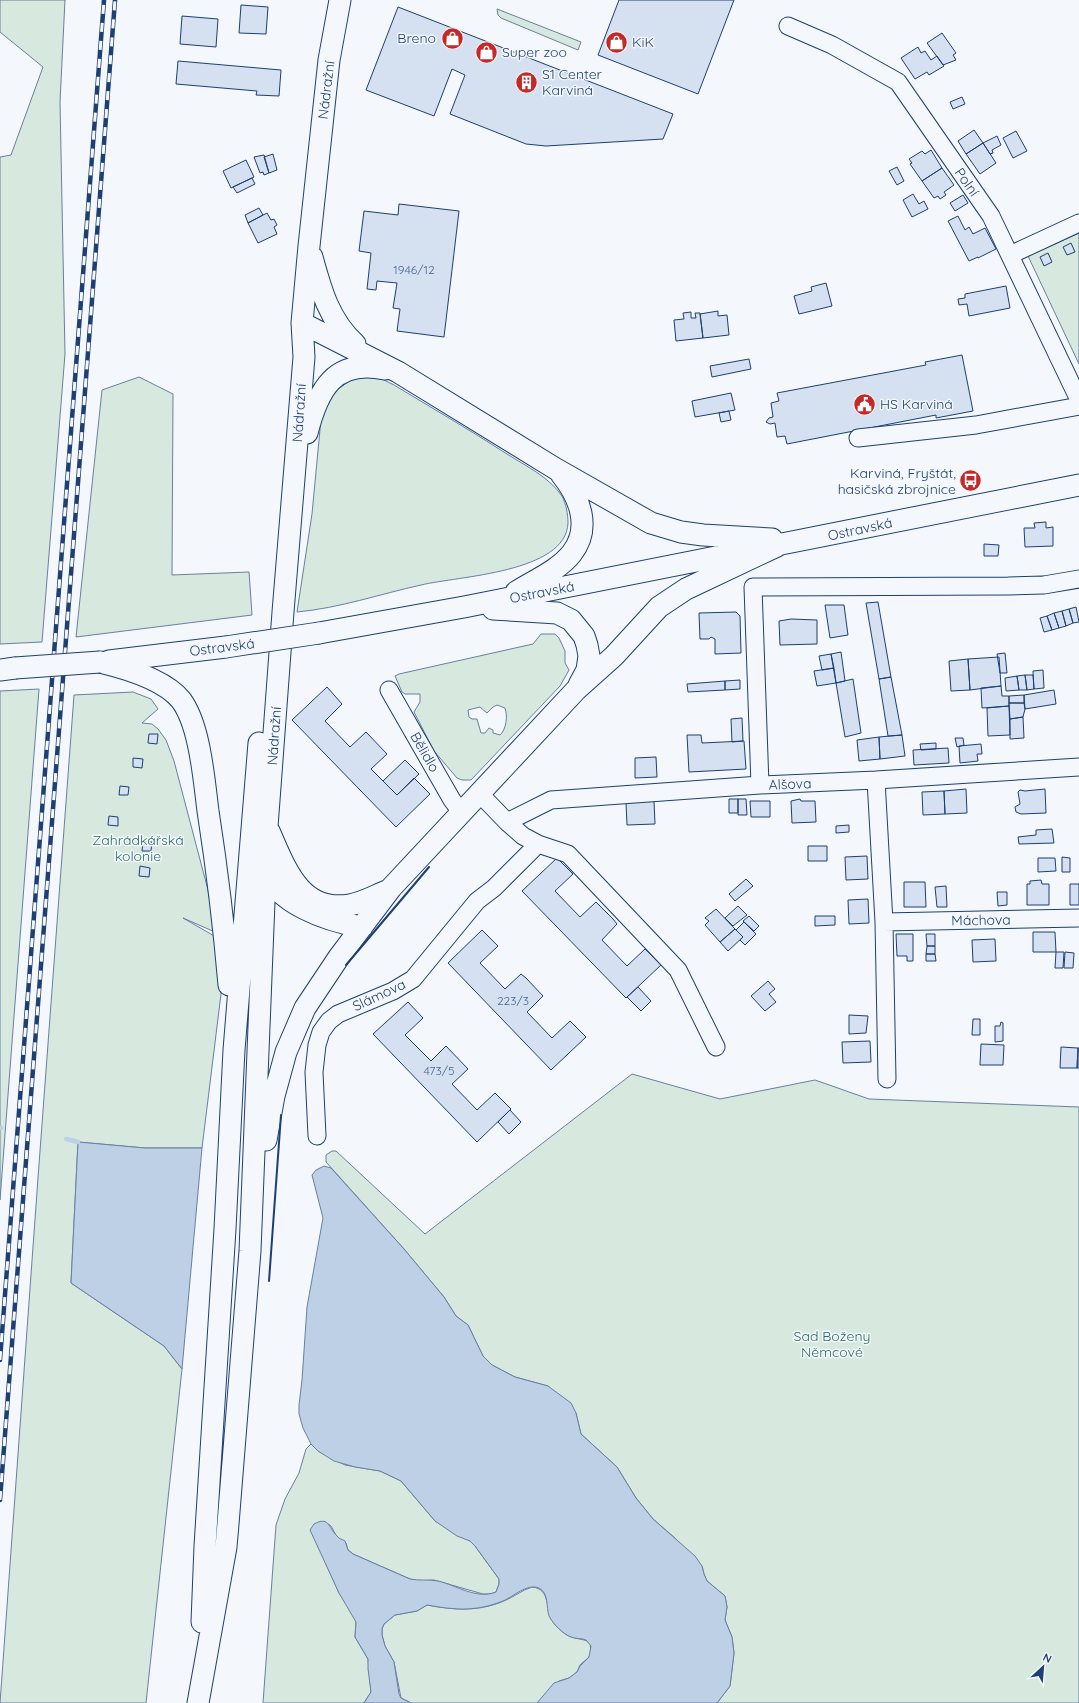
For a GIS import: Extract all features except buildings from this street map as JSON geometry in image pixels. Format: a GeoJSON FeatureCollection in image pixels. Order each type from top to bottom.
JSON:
{"type":"FeatureCollection","features":[{"type":"Feature","properties":{"kind":"main road","name":"Nádražní"},"geometry":{"type":"LineString","coordinates":[[259,830],[293,488],[304,357],[302,323],[309,246],[330,60],[340,0]]}},
{"type":"Feature","properties":{"kind":"main road"},"geometry":{"type":"LineString","coordinates":[[309,246],[326,303],[337,326],[345,336],[374,360]]}},
{"type":"Feature","properties":{"kind":"main road"},"geometry":{"type":"LineString","coordinates":[[198,1699],[205,1546],[225,1229],[234,1050],[259,830],[268,632],[293,364],[302,323],[398,372],[556,470],[624,509],[660,526],[703,535],[807,540]]}},
{"type":"Feature","properties":{"kind":"main road"},"geometry":{"type":"LineString","coordinates":[[293,488],[313,409],[323,390],[328,384],[340,373],[365,366],[398,372]]}},
{"type":"Feature","properties":{"kind":"main road"},"geometry":{"type":"LineString","coordinates":[[505,599],[559,565],[572,554],[577,546],[583,523],[582,512],[573,490],[556,470]]}},
{"type":"Feature","properties":{"kind":"main road","name":"Ostravská"},"geometry":{"type":"LineString","coordinates":[[8,669],[100,662],[226,647],[319,633],[464,607],[1079,485]]}},
{"type":"Feature","properties":{"kind":"main road"},"geometry":{"type":"LineString","coordinates":[[250,1251],[266,1138],[274,1096],[286,1052],[305,1008],[326,976],[362,927],[392,888],[462,812],[576,690],[614,656],[636,630],[665,602],[686,589],[776,546]]}},
{"type":"Feature","properties":{"kind":"main road"},"geometry":{"type":"LineString","coordinates":[[464,607],[557,613],[570,620],[584,636],[589,656],[587,670],[576,690]]}},
{"type":"Feature","properties":{"kind":"main road"},"geometry":{"type":"LineString","coordinates":[[100,662],[123,668],[161,684],[172,691],[181,700],[191,720],[203,776],[224,918],[234,1050]]}},
{"type":"Feature","properties":{"kind":"main road"},"geometry":{"type":"LineString","coordinates":[[198,1699],[226,1547],[250,1251],[265,874],[259,830]]}},
{"type":"Feature","properties":{"kind":"main road"},"geometry":{"type":"LineString","coordinates":[[259,830],[294,884],[303,893],[315,901],[332,905],[349,905],[360,902],[392,888]]}},
{"type":"Feature","properties":{"kind":"main road"},"geometry":{"type":"LineString","coordinates":[[265,874],[286,897],[315,915],[339,923],[362,927]]}},
{"type":"Feature","properties":{"kind":"street","name":"Polní"},"geometry":{"type":"LineString","coordinates":[[788,26],[832,45],[898,82],[991,216],[1079,400]]}},
{"type":"Feature","properties":{"kind":"street"},"geometry":{"type":"LineString","coordinates":[[1010,255],[1079,222]]}},
{"type":"Feature","properties":{"kind":"street"},"geometry":{"type":"LineString","coordinates":[[858,438],[976,425],[1079,406]]}},
{"type":"Feature","properties":{"kind":"street"},"geometry":{"type":"LineString","coordinates":[[760,785],[753,587],[1008,586],[1044,585],[1079,579]]}},
{"type":"Feature","properties":{"kind":"street","name":"Bělidlo"},"geometry":{"type":"LineString","coordinates":[[389,690],[452,800],[462,812]]}},
{"type":"Feature","properties":{"kind":"street","name":"Alšova"},"geometry":{"type":"LineString","coordinates":[[507,822],[551,800],[760,785],[876,780],[1079,767]]}},
{"type":"Feature","properties":{"kind":"street"},"geometry":{"type":"LineString","coordinates":[[876,780],[884,922],[887,1079]]}},
{"type":"Feature","properties":{"kind":"street"},"geometry":{"type":"LineString","coordinates":[[480,794],[523,836],[538,844],[568,854],[678,970],[716,1047]]}},
{"type":"Feature","properties":{"kind":"street","name":"Slámova"},"geometry":{"type":"LineString","coordinates":[[317,1136],[314,1072],[317,1045],[321,1032],[329,1021],[338,1014],[393,991],[413,980],[478,901],[494,888],[538,844]]}},
{"type":"Feature","properties":{"kind":"street","name":"Máchova"},"geometry":{"type":"LineString","coordinates":[[884,922],[1079,918]]}},
{"type":"Feature","properties":{"kind":"green space"},"geometry":{"type":"Polygon","coordinates":[[[0,0],[65,0],[60,102],[65,354],[42,642],[0,644],[0,157],[11,155],[43,67],[0,32],[0,0]]]}},
{"type":"Feature","properties":{"kind":"green space"},"geometry":{"type":"Polygon","coordinates":[[[497,9],[581,42],[578,50],[501,18],[498,15],[497,9]]]}},
{"type":"Feature","properties":{"kind":"green space"},"geometry":{"type":"Polygon","coordinates":[[[1079,233],[1079,364],[1028,256],[1079,233]]]}},
{"type":"Feature","properties":{"kind":"green space"},"geometry":{"type":"Polygon","coordinates":[[[364,376],[380,378],[394,385],[479,436],[551,483],[562,496],[566,506],[568,523],[563,540],[549,553],[530,562],[508,569],[483,575],[421,585],[344,604],[297,612],[312,514],[321,419],[324,410],[336,391],[355,379],[364,376]]]}},
{"type":"Feature","properties":{"kind":"green space"},"geometry":{"type":"Polygon","coordinates":[[[139,377],[173,394],[172,575],[249,572],[252,615],[76,637],[102,390],[139,377]]]}},
{"type":"Feature","properties":{"kind":"green space"},"geometry":{"type":"Polygon","coordinates":[[[541,634],[555,634],[559,638],[565,651],[565,663],[569,670],[560,686],[471,780],[462,780],[457,778],[434,751],[414,712],[420,702],[420,694],[405,694],[402,692],[395,676],[533,644],[541,634]],[[497,705],[487,713],[480,707],[468,710],[469,717],[472,719],[477,719],[481,733],[485,733],[489,728],[493,730],[493,733],[500,735],[504,730],[506,723],[505,708],[497,705]]]}},
{"type":"Feature","properties":{"kind":"green space"},"geometry":{"type":"Polygon","coordinates":[[[39,689],[0,1200],[0,691],[39,689]]]}},
{"type":"Feature","properties":{"kind":"green space","name":"Zahrádkářská kolonie"},"geometry":{"type":"Polygon","coordinates":[[[133,692],[151,699],[158,709],[142,723],[152,724],[158,729],[166,740],[174,761],[208,890],[215,932],[183,918],[216,937],[223,978],[202,1148],[145,1148],[78,1142],[71,1283],[164,1346],[182,1369],[146,1703],[0,1703],[74,695],[133,692]]]}},
{"type":"Feature","properties":{"kind":"green space","name":"Sad Boženy Němcové"},"geometry":{"type":"Polygon","coordinates":[[[632,1074],[720,1099],[815,1080],[869,1099],[1079,1107],[1079,1703],[717,1703],[730,1686],[734,1653],[732,1637],[725,1620],[727,1607],[725,1596],[707,1581],[702,1566],[675,1538],[653,1519],[636,1498],[617,1467],[581,1434],[576,1413],[548,1386],[515,1377],[492,1365],[483,1356],[468,1325],[456,1316],[444,1297],[404,1249],[326,1162],[326,1155],[332,1151],[336,1151],[425,1234],[632,1074]]]}},
{"type":"Feature","properties":{"kind":"green space"},"geometry":{"type":"Polygon","coordinates":[[[311,1444],[318,1451],[345,1465],[380,1471],[401,1481],[435,1521],[470,1541],[475,1546],[499,1579],[496,1592],[483,1594],[434,1580],[419,1581],[410,1579],[353,1554],[348,1550],[346,1543],[337,1537],[331,1526],[324,1521],[319,1548],[339,1593],[354,1615],[356,1622],[355,1637],[368,1659],[371,1692],[364,1703],[263,1703],[276,1525],[285,1499],[299,1473],[306,1449],[311,1444]]]}},
{"type":"Feature","properties":{"kind":"green space"},"geometry":{"type":"Polygon","coordinates":[[[532,1587],[542,1591],[547,1600],[553,1622],[559,1629],[574,1638],[585,1640],[590,1643],[591,1652],[589,1657],[580,1665],[577,1672],[569,1678],[559,1681],[537,1703],[411,1703],[401,1698],[394,1662],[385,1646],[382,1635],[384,1624],[395,1615],[417,1611],[427,1605],[466,1609],[494,1605],[532,1587]]]}},
{"type":"Feature","properties":{"kind":"water"},"geometry":{"type":"Polygon","coordinates":[[[78,1142],[145,1148],[202,1148],[182,1369],[164,1346],[71,1283],[78,1142]]]}},
{"type":"Feature","properties":{"kind":"water"},"geometry":{"type":"Polygon","coordinates":[[[324,1166],[331,1168],[404,1249],[444,1297],[456,1316],[468,1325],[483,1356],[492,1365],[515,1377],[548,1386],[571,1403],[576,1413],[581,1434],[617,1467],[636,1498],[653,1519],[695,1556],[702,1566],[707,1581],[725,1596],[727,1607],[725,1620],[732,1637],[734,1653],[730,1686],[717,1703],[537,1703],[554,1683],[569,1678],[577,1672],[580,1666],[589,1657],[591,1646],[586,1640],[573,1638],[562,1631],[549,1616],[547,1600],[542,1590],[539,1588],[530,1587],[493,1605],[456,1609],[427,1605],[417,1611],[395,1615],[384,1624],[382,1635],[385,1646],[394,1662],[399,1694],[401,1698],[411,1703],[364,1703],[371,1692],[368,1659],[355,1637],[356,1622],[339,1593],[310,1530],[314,1524],[323,1521],[325,1522],[338,1537],[345,1541],[348,1550],[353,1554],[410,1579],[438,1581],[474,1593],[489,1594],[496,1592],[499,1579],[470,1541],[457,1536],[435,1521],[401,1481],[380,1471],[355,1467],[334,1461],[318,1451],[311,1444],[303,1428],[299,1414],[299,1405],[307,1307],[323,1218],[312,1175],[316,1170],[324,1166]]]}},
{"type":"Feature","properties":{"kind":"waterway"},"geometry":{"type":"LineString","coordinates":[[66,1139],[78,1142]]}},
{"type":"Feature","properties":{"kind":"railway"},"geometry":{"type":"LineString","coordinates":[[0,1360],[104,0]]}},
{"type":"Feature","properties":{"kind":"railway"},"geometry":{"type":"LineString","coordinates":[[0,1500],[115,0]]}},
{"type":"Feature","properties":{"kind":"wall"},"geometry":{"type":"LineString","coordinates":[[346,965],[429,867]]}},
{"type":"Feature","properties":{"kind":"wall"},"geometry":{"type":"LineString","coordinates":[[269,1281],[281,1115]]}},
{"type":"Feature","properties":{"kind":"place","name":"Breno"},"geometry":{"type":"Point","coordinates":[452,38]}},
{"type":"Feature","properties":{"kind":"place","name":"KiK"},"geometry":{"type":"Point","coordinates":[617,42]}},
{"type":"Feature","properties":{"kind":"place","name":"Super zoo"},"geometry":{"type":"Point","coordinates":[486,52]}},
{"type":"Feature","properties":{"kind":"place","name":"S1 Center Karviná"},"geometry":{"type":"Point","coordinates":[527,82]}},
{"type":"Feature","properties":{"kind":"place","name":"HS Karviná"},"geometry":{"type":"Point","coordinates":[865,404]}},
{"type":"Feature","properties":{"kind":"place","name":"Karviná, Fryštát, hasičská zbrojnice"},"geometry":{"type":"Point","coordinates":[971,481]}}]}
